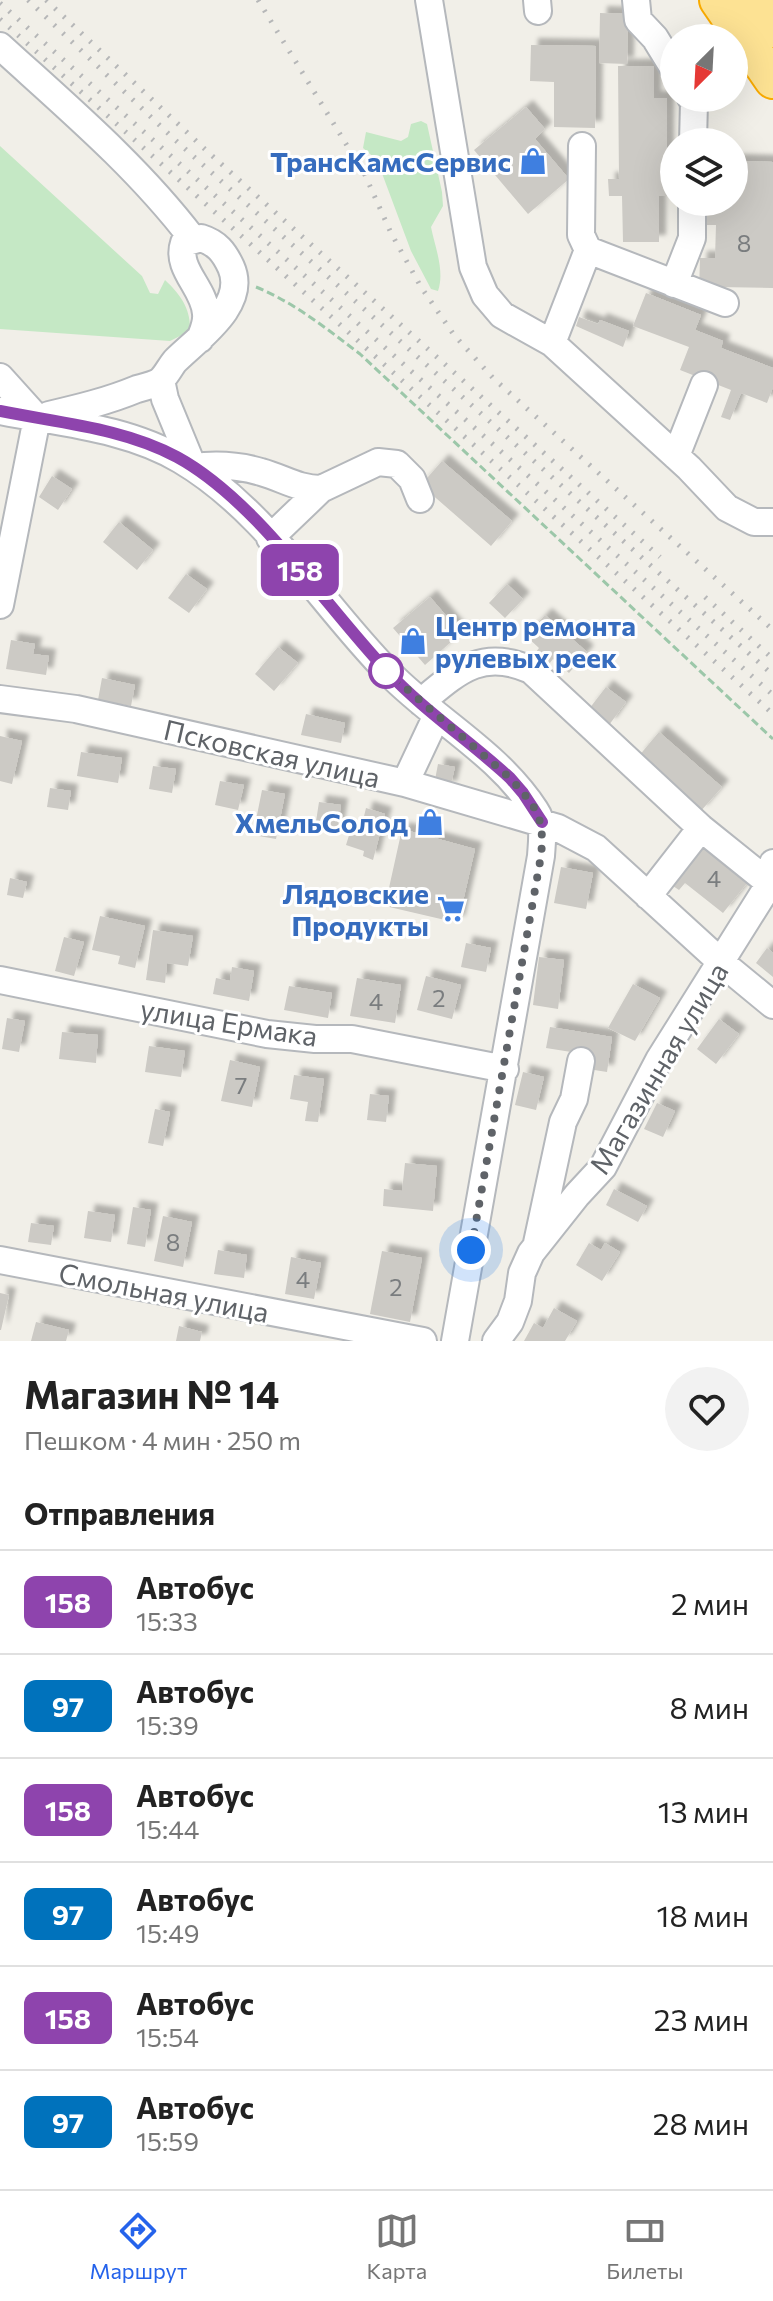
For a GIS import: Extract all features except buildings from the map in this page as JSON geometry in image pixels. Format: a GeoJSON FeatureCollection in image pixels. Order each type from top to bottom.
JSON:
{"type":"FeatureCollection","features":[{"type":"Feature","properties":{"kind":"highway"},"geometry":{"type":"LineString","coordinates":[[718,0],[758,19],[773,80]]}},
{"type":"Feature","properties":{"kind":"street"},"geometry":{"type":"LineString","coordinates":[[429,0],[473,267],[485,295],[502,315],[552,343],[676,456],[727,508],[754,522],[773,522]]}},
{"type":"Feature","properties":{"kind":"street"},"geometry":{"type":"LineString","coordinates":[[636,0],[638,20],[660,46]]}},
{"type":"Feature","properties":{"kind":"street"},"geometry":{"type":"LineString","coordinates":[[0,46],[139,175],[192,238]]}},
{"type":"Feature","properties":{"kind":"street"},"geometry":{"type":"LineString","coordinates":[[582,146],[581,235],[588,250],[725,303]]}},
{"type":"Feature","properties":{"kind":"street"},"geometry":{"type":"LineString","coordinates":[[674,284],[692,238],[692,216]]}},
{"type":"Feature","properties":{"kind":"street"},"geometry":{"type":"LineString","coordinates":[[37,418],[112,399],[161,380],[200,339],[228,303],[235,281],[226,255],[218,246],[201,238],[192,238],[184,243],[181,250],[183,262],[200,292],[206,312],[200,339]]}},
{"type":"Feature","properties":{"kind":"street"},"geometry":{"type":"LineString","coordinates":[[552,343],[588,250]]}},
{"type":"Feature","properties":{"kind":"street"},"geometry":{"type":"LineString","coordinates":[[0,377],[37,418]]}},
{"type":"Feature","properties":{"kind":"street"},"geometry":{"type":"LineString","coordinates":[[161,380],[165,399],[193,467]]}},
{"type":"Feature","properties":{"kind":"street"},"geometry":{"type":"LineString","coordinates":[[676,456],[704,385]]}},
{"type":"Feature","properties":{"kind":"street"},"geometry":{"type":"LineString","coordinates":[[0,411],[90,427],[141,442],[193,467],[212,481],[270,538],[386,671],[510,778],[542,822],[541,856],[455,1341]]}},
{"type":"Feature","properties":{"kind":"street"},"geometry":{"type":"LineString","coordinates":[[0,605],[37,418]]}},
{"type":"Feature","properties":{"kind":"street"},"geometry":{"type":"LineString","coordinates":[[270,538],[321,489],[378,462],[397,464],[412,479],[420,499]]}},
{"type":"Feature","properties":{"kind":"street"},"geometry":{"type":"LineString","coordinates":[[193,467],[228,464],[263,472],[304,489],[321,489]]}},
{"type":"Feature","properties":{"kind":"street"},"geometry":{"type":"LineString","coordinates":[[405,783],[429,709],[448,680],[470,667],[493,659],[512,661],[531,670],[701,828],[771,880]]}},
{"type":"Feature","properties":{"kind":"street","name":"Псковская улица"},"geometry":{"type":"LineString","coordinates":[[0,699],[76,709],[405,783],[542,822],[596,848],[722,963],[773,1005]]}},
{"type":"Feature","properties":{"kind":"street"},"geometry":{"type":"LineString","coordinates":[[648,896],[701,828]]}},
{"type":"Feature","properties":{"kind":"street","name":"Магазинная улица"},"geometry":{"type":"LineString","coordinates":[[496,1341],[510,1322],[518,1301],[522,1273],[536,1246],[603,1167],[659,1060],[771,880]]}},
{"type":"Feature","properties":{"kind":"street","name":"улица Ермака"},"geometry":{"type":"LineString","coordinates":[[0,980],[267,1034],[304,1039],[352,1039],[505,1069]]}},
{"type":"Feature","properties":{"kind":"street"},"geometry":{"type":"LineString","coordinates":[[536,1246],[563,1122],[574,1099],[581,1061]]}},
{"type":"Feature","properties":{"kind":"street","name":"Смольная улица"},"geometry":{"type":"LineString","coordinates":[[0,1260],[423,1341]]}},
{"type":"Feature","properties":{"kind":"path"},"geometry":{"type":"LineString","coordinates":[[235,281],[280,297],[308,314],[360,354],[773,739]]}},
{"type":"Feature","properties":{"kind":"green space"},"geometry":{"type":"Polygon","coordinates":[[[421,121],[427,124],[442,192],[443,206],[431,227],[440,267],[438,291],[431,289],[411,251],[377,160],[363,148],[366,132],[401,141],[408,137],[411,124],[421,121]]]}},
{"type":"Feature","properties":{"kind":"green space"},"geometry":{"type":"Polygon","coordinates":[[[0,146],[142,276],[150,293],[158,294],[165,280],[184,303],[190,331],[170,341],[0,329],[0,146]]]}},
{"type":"Feature","properties":{"kind":"railway"},"geometry":{"type":"LineString","coordinates":[[28,0],[173,138],[773,675]]}},
{"type":"Feature","properties":{"kind":"railway"},"geometry":{"type":"LineString","coordinates":[[46,0],[209,153],[660,557]]}},
{"type":"Feature","properties":{"kind":"railway"},"geometry":{"type":"LineString","coordinates":[[258,0],[365,175],[391,233],[421,287],[454,335],[493,378],[773,630]]}},
{"type":"Feature","properties":{"kind":"railway"},"geometry":{"type":"LineString","coordinates":[[0,3],[773,695]]}},
{"type":"Feature","properties":{"kind":"railway"},"geometry":{"type":"LineString","coordinates":[[0,19],[773,714]]}},
{"type":"Feature","properties":{"kind":"railway"},"geometry":{"type":"LineString","coordinates":[[705,597],[773,659]]}},
{"type":"Feature","properties":{"kind":"bus line","name":"158"},"geometry":{"type":"LineString","coordinates":[[0,411],[90,427],[141,442],[177,457],[212,481],[294,564],[386,671],[510,778],[542,822]]}},
{"type":"Feature","properties":{"kind":"place","name":"ТрансКамсСервис"},"geometry":{"type":"Point","coordinates":[533,161]}},
{"type":"Feature","properties":{"kind":"place","name":"Центр ремонта рулевых реек"},"geometry":{"type":"Point","coordinates":[413,641]}},
{"type":"Feature","properties":{"kind":"place","name":"ХмельСолод"},"geometry":{"type":"Point","coordinates":[430,822]}},
{"type":"Feature","properties":{"kind":"place","name":"Лядовские Продукты"},"geometry":{"type":"Point","coordinates":[451,909]}},
{"type":"Feature","properties":{"kind":"route"},"geometry":{"type":"LineString","coordinates":[[386,671],[510,778],[542,822],[541,856],[471,1250]]}}]}
